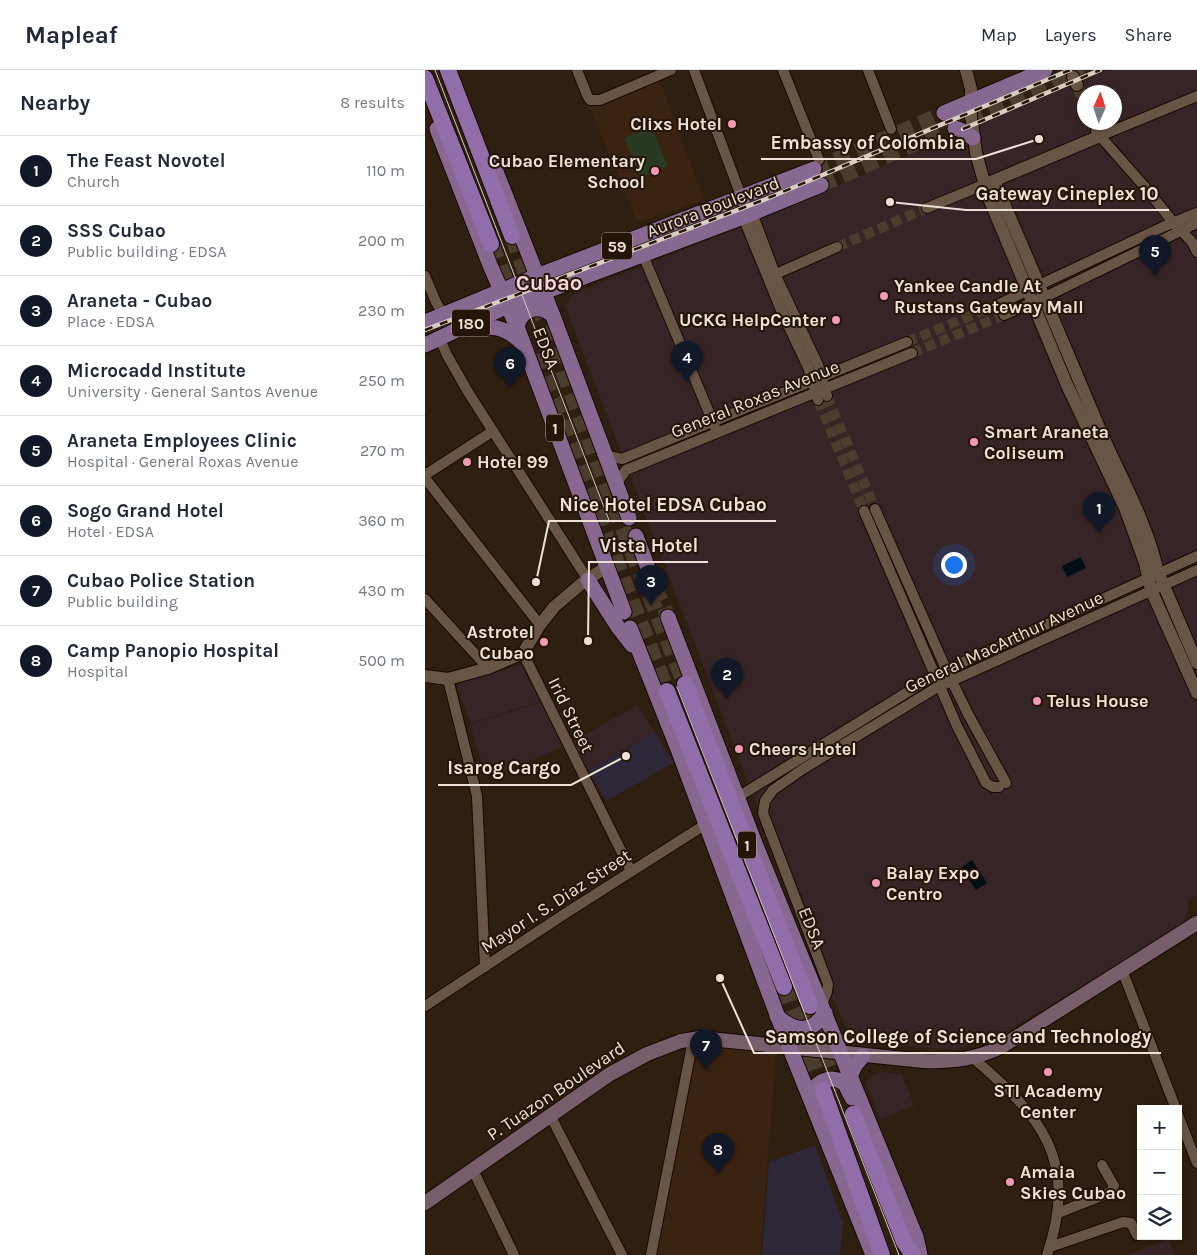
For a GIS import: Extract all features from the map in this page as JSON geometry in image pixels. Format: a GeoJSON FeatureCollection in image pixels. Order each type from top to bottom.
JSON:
{"type":"FeatureCollection","features":[{"type":"Feature","properties":{"kind":"highway"},"geometry":{"type":"LineString","coordinates":[[448,70],[512,236]]}},
{"type":"Feature","properties":{"kind":"highway"},"geometry":{"type":"LineString","coordinates":[[425,78],[491,244]]}},
{"type":"Feature","properties":{"kind":"highway","name":"EDSA"},"geometry":{"type":"LineString","coordinates":[[685,684],[819,1008]]}},
{"type":"Feature","properties":{"kind":"highway","name":"1"},"geometry":{"type":"LineString","coordinates":[[667,691],[784,988]]}},
{"type":"Feature","properties":{"kind":"highway","name":"1"},"geometry":{"type":"LineString","coordinates":[[817,1095],[882,1255]]}},
{"type":"Feature","properties":{"kind":"highway","name":"EDSA"},"geometry":{"type":"LineString","coordinates":[[858,1111],[904,1242],[913,1255]]}},
{"type":"Feature","properties":{"kind":"main road","name":"EDSA"},"geometry":{"type":"LineString","coordinates":[[456,70],[544,291],[629,518]]}},
{"type":"Feature","properties":{"kind":"main road"},"geometry":{"type":"LineString","coordinates":[[944,113],[1045,70]]}},
{"type":"Feature","properties":{"kind":"main road","name":"EDSA"},"geometry":{"type":"LineString","coordinates":[[425,99],[489,265],[517,327],[624,612]]}},
{"type":"Feature","properties":{"kind":"main road"},"geometry":{"type":"LineString","coordinates":[[955,128],[973,138]]}},
{"type":"Feature","properties":{"kind":"main road","name":"Aurora Boulevard"},"geometry":{"type":"LineString","coordinates":[[431,341],[507,306],[643,255],[745,208],[817,164]]}},
{"type":"Feature","properties":{"kind":"main road","name":"Aurora Boulevard"},"geometry":{"type":"LineString","coordinates":[[425,322],[537,276],[821,185]]}},
{"type":"Feature","properties":{"kind":"main road"},"geometry":{"type":"LineString","coordinates":[[489,265],[508,278],[519,276],[525,273],[528,268],[528,253]]}},
{"type":"Feature","properties":{"kind":"main road"},"geometry":{"type":"LineString","coordinates":[[517,327],[520,317],[534,308],[545,310],[553,316]]}},
{"type":"Feature","properties":{"kind":"main road"},"geometry":{"type":"LineString","coordinates":[[425,317],[442,314]]}},
{"type":"Feature","properties":{"kind":"main road"},"geometry":{"type":"LineString","coordinates":[[456,330],[479,328],[505,330],[523,344]]}},
{"type":"Feature","properties":{"kind":"main road"},"geometry":{"type":"LineString","coordinates":[[636,536],[655,587]]}},
{"type":"Feature","properties":{"kind":"main road"},"geometry":{"type":"LineString","coordinates":[[588,580],[627,641],[640,653]]}},
{"type":"Feature","properties":{"kind":"main road","name":"EDSA"},"geometry":{"type":"LineString","coordinates":[[667,617],[819,1008],[851,1076],[858,1111],[916,1236],[920,1255]]}},
{"type":"Feature","properties":{"kind":"main road","name":"1"},"geometry":{"type":"LineString","coordinates":[[630,628],[706,824],[777,1016],[790,1048],[817,1095],[873,1255]]}},
{"type":"Feature","properties":{"kind":"main road","name":"P. Tuazon Boulevard"},"geometry":{"type":"LineString","coordinates":[[425,1203],[610,1074],[647,1054],[681,1041],[700,1038],[863,1056],[938,1061],[973,1058],[1001,1047],[1194,925],[1197,914]]}},
{"type":"Feature","properties":{"kind":"main road"},"geometry":{"type":"LineString","coordinates":[[777,1016],[789,1026],[801,1029],[813,1026],[819,1022],[819,1008]]}},
{"type":"Feature","properties":{"kind":"main road"},"geometry":{"type":"LineString","coordinates":[[851,1076],[856,1064],[863,1056]]}},
{"type":"Feature","properties":{"kind":"main road"},"geometry":{"type":"LineString","coordinates":[[817,1095],[813,1088],[818,1083],[839,1080],[845,1084],[858,1111]]}},
{"type":"Feature","properties":{"kind":"street"},"geometry":{"type":"LineString","coordinates":[[577,70],[590,100],[600,100],[671,70]]}},
{"type":"Feature","properties":{"kind":"street"},"geometry":{"type":"LineString","coordinates":[[693,70],[771,276],[818,365],[816,378],[821,394]]}},
{"type":"Feature","properties":{"kind":"street"},"geometry":{"type":"LineString","coordinates":[[783,70],[817,164]]}},
{"type":"Feature","properties":{"kind":"street"},"geometry":{"type":"LineString","coordinates":[[868,70],[891,129]]}},
{"type":"Feature","properties":{"kind":"street"},"geometry":{"type":"LineString","coordinates":[[966,70],[971,88],[973,138],[983,175],[989,183],[1043,291],[1101,433],[1130,494],[1155,559],[1151,590],[1197,693]]}},
{"type":"Feature","properties":{"kind":"street"},"geometry":{"type":"LineString","coordinates":[[927,208],[989,183],[1098,133],[1197,96]]}},
{"type":"Feature","properties":{"kind":"street"},"geometry":{"type":"LineString","coordinates":[[1098,133],[1144,186],[1184,224],[1197,252]]}},
{"type":"Feature","properties":{"kind":"street"},"geometry":{"type":"LineString","coordinates":[[989,183],[1031,297],[1067,385],[1125,508],[1145,563],[1153,575],[1164,585],[1197,664]]}},
{"type":"Feature","properties":{"kind":"street"},"geometry":{"type":"LineString","coordinates":[[1004,315],[1031,297],[1184,224],[1197,213]]}},
{"type":"Feature","properties":{"kind":"street"},"geometry":{"type":"LineString","coordinates":[[771,276],[837,247]]}},
{"type":"Feature","properties":{"kind":"street"},"geometry":{"type":"LineString","coordinates":[[643,255],[717,432]]}},
{"type":"Feature","properties":{"kind":"street"},"geometry":{"type":"LineString","coordinates":[[425,276],[442,314]]}},
{"type":"Feature","properties":{"kind":"street"},"geometry":{"type":"LineString","coordinates":[[999,304],[1031,297]]}},
{"type":"Feature","properties":{"kind":"street"},"geometry":{"type":"LineString","coordinates":[[431,341],[447,355],[588,580]]}},
{"type":"Feature","properties":{"kind":"street","name":"General Roxas Avenue"},"geometry":{"type":"LineString","coordinates":[[605,455],[622,459],[907,342]]}},
{"type":"Feature","properties":{"kind":"street","name":"General Roxas Avenue"},"geometry":{"type":"LineString","coordinates":[[616,484],[626,470],[630,468],[717,432],[821,394],[912,353]]}},
{"type":"Feature","properties":{"kind":"street"},"geometry":{"type":"LineString","coordinates":[[425,475],[493,431]]}},
{"type":"Feature","properties":{"kind":"street"},"geometry":{"type":"LineString","coordinates":[[625,457],[630,468]]}},
{"type":"Feature","properties":{"kind":"street"},"geometry":{"type":"LineString","coordinates":[[425,478],[540,625]]}},
{"type":"Feature","properties":{"kind":"street"},"geometry":{"type":"LineString","coordinates":[[864,511],[959,731],[986,783],[993,787],[1002,785],[946,669],[875,509]]}},
{"type":"Feature","properties":{"kind":"street","name":"General MacArthur Avenue"},"geometry":{"type":"LineString","coordinates":[[738,797],[946,669],[1197,556]]}},
{"type":"Feature","properties":{"kind":"street"},"geometry":{"type":"LineString","coordinates":[[425,676],[448,679],[488,668],[523,653],[540,625],[554,607],[606,567]]}},
{"type":"Feature","properties":{"kind":"street","name":"General MacArthur Avenue"},"geometry":{"type":"LineString","coordinates":[[819,1008],[827,992],[828,984],[765,817],[763,806],[770,792],[803,769],[940,686],[1197,570]]}},
{"type":"Feature","properties":{"kind":"street"},"geometry":{"type":"LineString","coordinates":[[425,599],[488,668]]}},
{"type":"Feature","properties":{"kind":"street","name":"Irid Street"},"geometry":{"type":"LineString","coordinates":[[523,653],[631,871]]}},
{"type":"Feature","properties":{"kind":"street"},"geometry":{"type":"LineString","coordinates":[[448,679],[477,796],[485,968]]}},
{"type":"Feature","properties":{"kind":"street","name":"Mayor I. S. Diaz Street"},"geometry":{"type":"LineString","coordinates":[[425,1006],[706,824]]}},
{"type":"Feature","properties":{"kind":"street"},"geometry":{"type":"LineString","coordinates":[[1122,970],[1174,1105]]}},
{"type":"Feature","properties":{"kind":"street"},"geometry":{"type":"LineString","coordinates":[[651,1255],[693,1040]]}},
{"type":"Feature","properties":{"kind":"street"},"geometry":{"type":"LineString","coordinates":[[973,1058],[1007,1088],[1029,1112],[1039,1125],[1050,1148],[1059,1184],[1057,1213],[1049,1251]]}},
{"type":"Feature","properties":{"kind":"street"},"geometry":{"type":"LineString","coordinates":[[551,1114],[621,1255]]}},
{"type":"Feature","properties":{"kind":"street"},"geometry":{"type":"LineString","coordinates":[[1182,1125],[1197,1163]]}},
{"type":"Feature","properties":{"kind":"street"},"geometry":{"type":"LineString","coordinates":[[1057,1213],[1111,1192],[1114,1186],[1102,1165]]}},
{"type":"Feature","properties":{"kind":"street"},"geometry":{"type":"LineString","coordinates":[[473,1170],[514,1255]]}},
{"type":"Feature","properties":{"kind":"street"},"geometry":{"type":"LineString","coordinates":[[1049,1251],[1123,1222],[1131,1223],[1137,1236]]}},
{"type":"Feature","properties":{"kind":"shaded area"},"geometry":{"type":"Polygon","coordinates":[[[1108,70],[1197,70],[1197,895],[1188,900],[1188,911],[1184,921],[1177,928],[993,1039],[956,1049],[852,1042],[815,957],[565,306],[573,294],[757,220],[1108,70]]]}},
{"type":"Feature","properties":{"kind":"shaded area","name":"Cubao Elementary School"},"geometry":{"type":"Polygon","coordinates":[[[659,79],[704,200],[638,223],[589,106],[659,79]]]}},
{"type":"Feature","properties":{"kind":"shaded area"},"geometry":{"type":"Polygon","coordinates":[[[1081,557],[1086,568],[1067,577],[1062,566],[1081,557]]]}},
{"type":"Feature","properties":{"kind":"shaded area"},"geometry":{"type":"Polygon","coordinates":[[[521,665],[540,702],[470,723],[457,684],[521,665]]]}},
{"type":"Feature","properties":{"kind":"shaded area"},"geometry":{"type":"Polygon","coordinates":[[[541,703],[563,747],[519,766],[486,777],[470,724],[541,703]]]}},
{"type":"Feature","properties":{"kind":"shaded area"},"geometry":{"type":"Polygon","coordinates":[[[637,705],[655,732],[588,770],[573,742],[637,705]]]}},
{"type":"Feature","properties":{"kind":"shaded area"},"geometry":{"type":"Polygon","coordinates":[[[655,732],[673,763],[606,801],[588,770],[655,732]]]}},
{"type":"Feature","properties":{"kind":"shaded area"},"geometry":{"type":"Polygon","coordinates":[[[972,860],[987,883],[976,890],[961,868],[972,860]]]}},
{"type":"Feature","properties":{"kind":"shaded area"},"geometry":{"type":"Polygon","coordinates":[[[695,1043],[776,1054],[760,1255],[656,1255],[695,1043]]]}},
{"type":"Feature","properties":{"kind":"shaded area"},"geometry":{"type":"Polygon","coordinates":[[[883,1072],[902,1074],[914,1106],[880,1119],[866,1083],[875,1074],[883,1072]]]}},
{"type":"Feature","properties":{"kind":"shaded area"},"geometry":{"type":"Polygon","coordinates":[[[815,1145],[843,1223],[840,1255],[762,1255],[769,1162],[815,1145]]]}},
{"type":"Feature","properties":{"kind":"shaded area"},"geometry":{"type":"Polygon","coordinates":[[[1168,1240],[1175,1255],[1127,1255],[1168,1240]]]}},
{"type":"Feature","properties":{"kind":"green space"},"geometry":{"type":"Polygon","coordinates":[[[651,127],[668,166],[641,178],[624,138],[651,127]]]}},
{"type":"Feature","properties":{"kind":"tunnel"},"geometry":{"type":"LineString","coordinates":[[821,185],[1084,70]]}},
{"type":"Feature","properties":{"kind":"tunnel"},"geometry":{"type":"LineString","coordinates":[[814,169],[944,113]]}},
{"type":"Feature","properties":{"kind":"tunnel"},"geometry":{"type":"LineString","coordinates":[[837,247],[927,208]]}},
{"type":"Feature","properties":{"kind":"tunnel"},"geometry":{"type":"LineString","coordinates":[[512,236],[618,516],[685,684]]}},
{"type":"Feature","properties":{"kind":"tunnel"},"geometry":{"type":"LineString","coordinates":[[491,244],[520,316]]}},
{"type":"Feature","properties":{"kind":"tunnel"},"geometry":{"type":"LineString","coordinates":[[907,342],[999,304]]}},
{"type":"Feature","properties":{"kind":"tunnel"},"geometry":{"type":"LineString","coordinates":[[912,353],[1004,315]]}},
{"type":"Feature","properties":{"kind":"tunnel"},"geometry":{"type":"LineString","coordinates":[[535,355],[667,691]]}},
{"type":"Feature","properties":{"kind":"tunnel"},"geometry":{"type":"LineString","coordinates":[[827,396],[875,509]]}},
{"type":"Feature","properties":{"kind":"tunnel"},"geometry":{"type":"LineString","coordinates":[[818,400],[864,511]]}},
{"type":"Feature","properties":{"kind":"tunnel"},"geometry":{"type":"LineString","coordinates":[[655,587],[668,617]]}},
{"type":"Feature","properties":{"kind":"tunnel"},"geometry":{"type":"LineString","coordinates":[[784,987],[823,1090]]}},
{"type":"Feature","properties":{"kind":"tunnel"},"geometry":{"type":"LineString","coordinates":[[810,1006],[845,1093]]}},
{"type":"Feature","properties":{"kind":"tram line"},"geometry":{"type":"LineString","coordinates":[[435,70],[609,520]]}},
{"type":"Feature","properties":{"kind":"tram line"},"geometry":{"type":"LineString","coordinates":[[677,687],[899,1255]]}},
{"type":"Feature","properties":{"kind":"railway"},"geometry":{"type":"LineString","coordinates":[[425,330],[766,199],[1070,70]]}},
{"type":"Feature","properties":{"kind":"railway"},"geometry":{"type":"LineString","coordinates":[[963,129],[1100,70]]}},
{"type":"Feature","properties":{"kind":"place","name":"Clixs Hotel"},"geometry":{"type":"Point","coordinates":[732,124]}},
{"type":"Feature","properties":{"kind":"place","name":"Embassy of Colombia"},"geometry":{"type":"Point","coordinates":[1039,139]}},
{"type":"Feature","properties":{"kind":"place","name":"Cubao Elementary School"},"geometry":{"type":"Point","coordinates":[655,171]}},
{"type":"Feature","properties":{"kind":"place","name":"Gateway Cineplex 10"},"geometry":{"type":"Point","coordinates":[890,202]}},
{"type":"Feature","properties":{"kind":"place","name":"Araneta Employees Clinic"},"geometry":{"type":"Point","coordinates":[1155,276]}},
{"type":"Feature","properties":{"kind":"place","name":"Yankee Candle At Rustans Gateway Mall"},"geometry":{"type":"Point","coordinates":[884,296]}},
{"type":"Feature","properties":{"kind":"place","name":"UCKG HelpCenter"},"geometry":{"type":"Point","coordinates":[836,320]}},
{"type":"Feature","properties":{"kind":"place","name":"Microcadd Institute"},"geometry":{"type":"Point","coordinates":[687,382]}},
{"type":"Feature","properties":{"kind":"place","name":"Sogo Grand Hotel"},"geometry":{"type":"Point","coordinates":[510,388]}},
{"type":"Feature","properties":{"kind":"place","name":"Smart Araneta Coliseum"},"geometry":{"type":"Point","coordinates":[974,442]}},
{"type":"Feature","properties":{"kind":"place","name":"Hotel 99"},"geometry":{"type":"Point","coordinates":[467,462]}},
{"type":"Feature","properties":{"kind":"place","name":"The Feast Novotel"},"geometry":{"type":"Point","coordinates":[1099,533]}},
{"type":"Feature","properties":{"kind":"place","name":"Nice Hotel EDSA Cubao"},"geometry":{"type":"Point","coordinates":[536,582]}},
{"type":"Feature","properties":{"kind":"place","name":"Araneta - Cubao"},"geometry":{"type":"Point","coordinates":[651,606]}},
{"type":"Feature","properties":{"kind":"place","name":"Vista Hotel"},"geometry":{"type":"Point","coordinates":[588,641]}},
{"type":"Feature","properties":{"kind":"place","name":"Astrotel Cubao"},"geometry":{"type":"Point","coordinates":[544,642]}},
{"type":"Feature","properties":{"kind":"place","name":"SSS Cubao"},"geometry":{"type":"Point","coordinates":[727,699]}},
{"type":"Feature","properties":{"kind":"place","name":"Telus House"},"geometry":{"type":"Point","coordinates":[1037,701]}},
{"type":"Feature","properties":{"kind":"place","name":"Cheers Hotel"},"geometry":{"type":"Point","coordinates":[739,749]}},
{"type":"Feature","properties":{"kind":"place","name":"Isarog Cargo"},"geometry":{"type":"Point","coordinates":[626,756]}},
{"type":"Feature","properties":{"kind":"place","name":"Balay Expo Centro"},"geometry":{"type":"Point","coordinates":[876,883]}},
{"type":"Feature","properties":{"kind":"place","name":"Samson College of Science and Technology"},"geometry":{"type":"Point","coordinates":[720,978]}},
{"type":"Feature","properties":{"kind":"place","name":"Cubao Police Station"},"geometry":{"type":"Point","coordinates":[706,1070]}},
{"type":"Feature","properties":{"kind":"place","name":"STI Academy Center"},"geometry":{"type":"Point","coordinates":[1048,1072]}},
{"type":"Feature","properties":{"kind":"place","name":"Camp Panopio Hospital"},"geometry":{"type":"Point","coordinates":[718,1174]}},
{"type":"Feature","properties":{"kind":"place","name":"Amaia Skies Cubao"},"geometry":{"type":"Point","coordinates":[1010,1182]}},
{"type":"Feature","properties":{"kind":"district","name":"Cubao"},"geometry":{"type":"Point","coordinates":[549,283]}}]}
